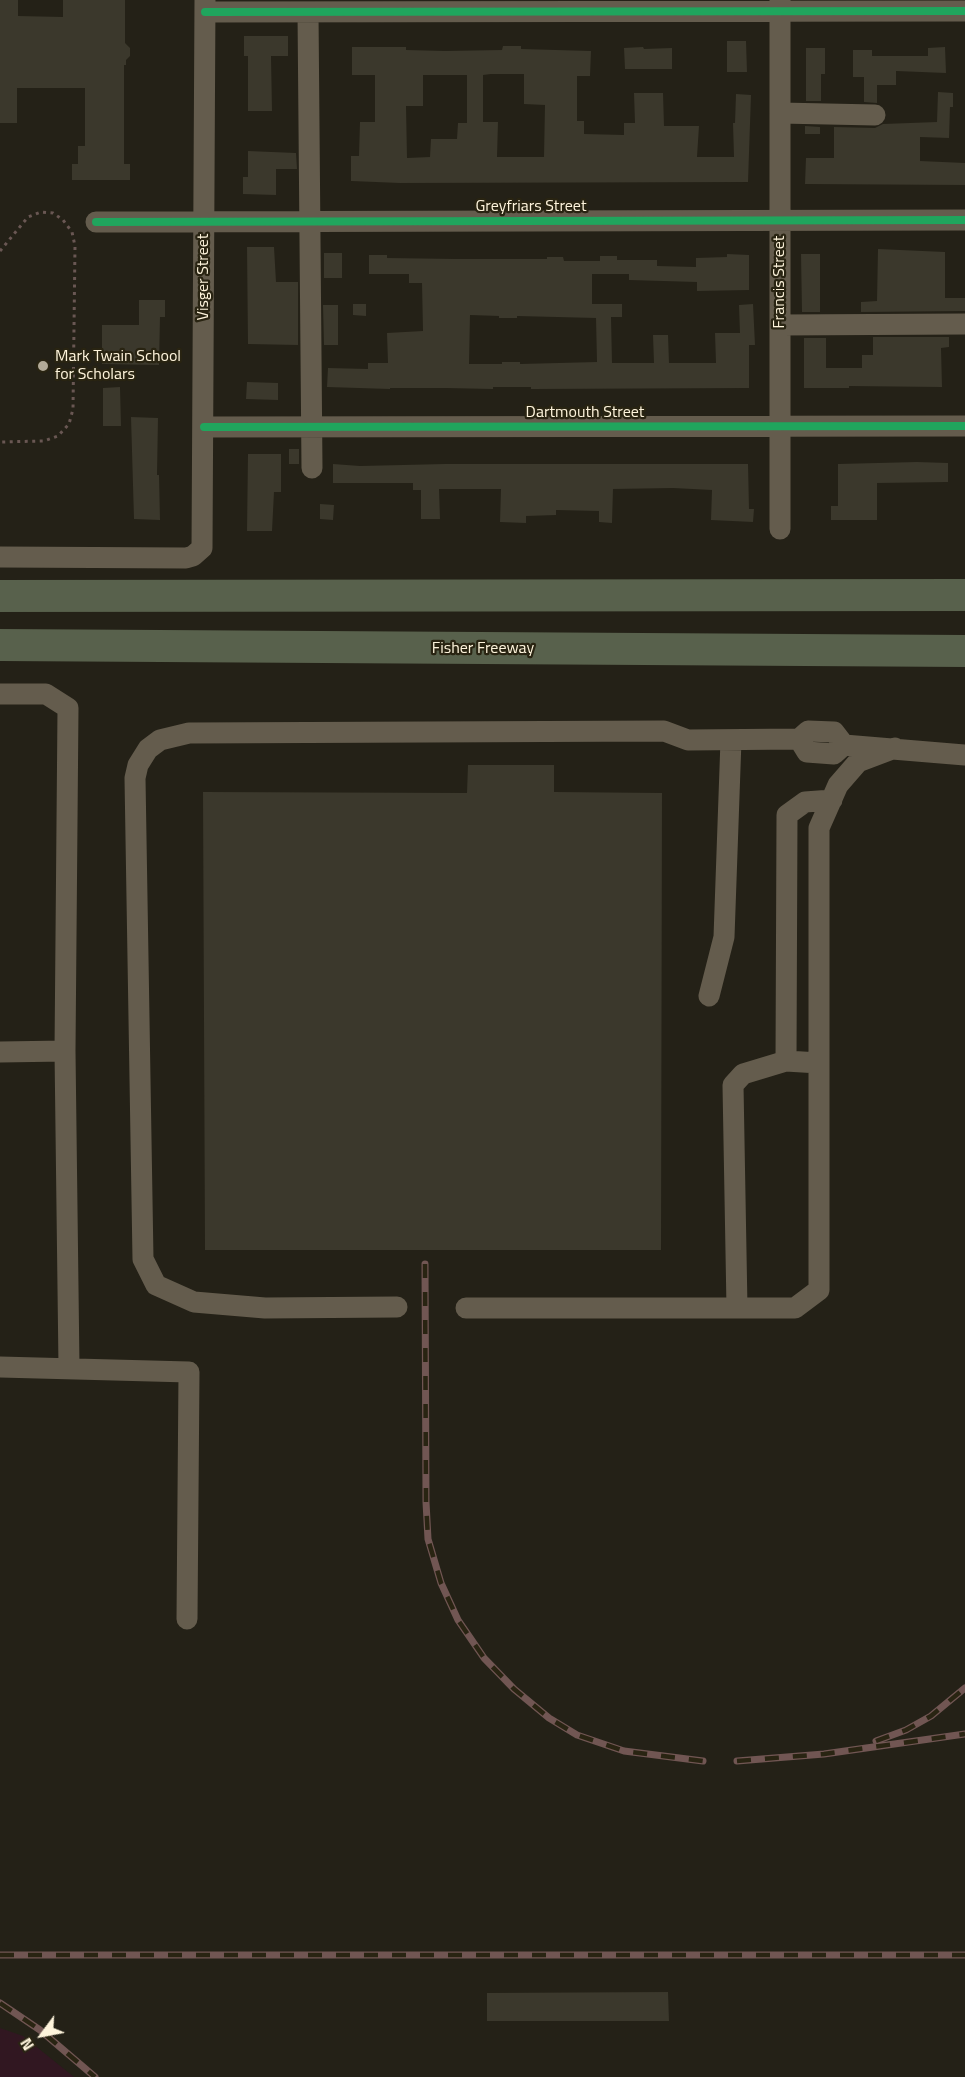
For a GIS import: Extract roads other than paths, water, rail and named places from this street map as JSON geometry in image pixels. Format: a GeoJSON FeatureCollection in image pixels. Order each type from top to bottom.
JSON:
{"type":"FeatureCollection","features":[{"type":"Feature","properties":{"kind":"highway"},"geometry":{"type":"LineString","coordinates":[[0,596],[965,595]]}},
{"type":"Feature","properties":{"kind":"highway","name":"Fisher Freeway"},"geometry":{"type":"LineString","coordinates":[[0,645],[965,651]]}},
{"type":"Feature","properties":{"kind":"highway"},"geometry":{"type":"LineString","coordinates":[[908,652],[965,659]]}},
{"type":"Feature","properties":{"kind":"street"},"geometry":{"type":"LineString","coordinates":[[205,6],[277,6],[308,12],[401,6],[780,6],[965,11]]}},
{"type":"Feature","properties":{"kind":"street","name":"Visger Street"},"geometry":{"type":"LineString","coordinates":[[0,557],[186,558],[199,552],[202,548],[204,538],[205,6]]}},
{"type":"Feature","properties":{"kind":"street","name":"Francis Street"},"geometry":{"type":"LineString","coordinates":[[780,6],[780,529]]}},
{"type":"Feature","properties":{"kind":"street"},"geometry":{"type":"LineString","coordinates":[[308,12],[312,468]]}},
{"type":"Feature","properties":{"kind":"street"},"geometry":{"type":"LineString","coordinates":[[780,113],[875,115]]}},
{"type":"Feature","properties":{"kind":"street","name":"Greyfriars Street"},"geometry":{"type":"LineString","coordinates":[[96,222],[965,220]]}},
{"type":"Feature","properties":{"kind":"street"},"geometry":{"type":"LineString","coordinates":[[780,325],[965,324]]}},
{"type":"Feature","properties":{"kind":"street","name":"Dartmouth Street"},"geometry":{"type":"LineString","coordinates":[[204,427],[965,426]]}},
{"type":"Feature","properties":{"kind":"street"},"geometry":{"type":"LineString","coordinates":[[0,694],[46,694],[68,708],[65,1051],[69,1367]]}},
{"type":"Feature","properties":{"kind":"street"},"geometry":{"type":"LineString","coordinates":[[397,1307],[265,1308],[194,1302],[156,1285],[143,1259],[135,778],[138,765],[148,749],[160,740],[189,733],[664,731],[688,740],[731,740],[799,739],[808,731],[834,732],[844,745],[965,754]]}},
{"type":"Feature","properties":{"kind":"street"},"geometry":{"type":"LineString","coordinates":[[709,996],[724,937],[731,740]]}},
{"type":"Feature","properties":{"kind":"street"},"geometry":{"type":"LineString","coordinates":[[466,1308],[795,1308],[819,1290],[819,828],[838,785],[858,762],[895,748]]}},
{"type":"Feature","properties":{"kind":"street"},"geometry":{"type":"LineString","coordinates":[[786,1061],[787,815],[805,802],[832,800]]}},
{"type":"Feature","properties":{"kind":"street"},"geometry":{"type":"LineString","coordinates":[[0,1052],[65,1051]]}},
{"type":"Feature","properties":{"kind":"street"},"geometry":{"type":"LineString","coordinates":[[737,1308],[733,1085],[743,1074],[786,1061],[819,1063]]}},
{"type":"Feature","properties":{"kind":"street"},"geometry":{"type":"LineString","coordinates":[[0,1367],[69,1367],[189,1372],[187,1619]]}},
{"type":"Feature","properties":{"kind":"railway"},"geometry":{"type":"LineString","coordinates":[[425,1264],[428,1539],[441,1583],[458,1620],[484,1658],[514,1689],[549,1718],[577,1735],[624,1751],[703,1761]]}},
{"type":"Feature","properties":{"kind":"railway"},"geometry":{"type":"LineString","coordinates":[[876,1741],[906,1730],[931,1716],[965,1688]]}},
{"type":"Feature","properties":{"kind":"railway"},"geometry":{"type":"LineString","coordinates":[[737,1761],[824,1754],[965,1734]]}},
{"type":"Feature","properties":{"kind":"railway"},"geometry":{"type":"LineString","coordinates":[[0,1955],[965,1955]]}},
{"type":"Feature","properties":{"kind":"railway"},"geometry":{"type":"LineString","coordinates":[[0,2003],[40,2030],[95,2077]]}},
{"type":"Feature","properties":{"kind":"place","name":"Mark Twain School for Scholars"},"geometry":{"type":"Point","coordinates":[43,366]}}]}
